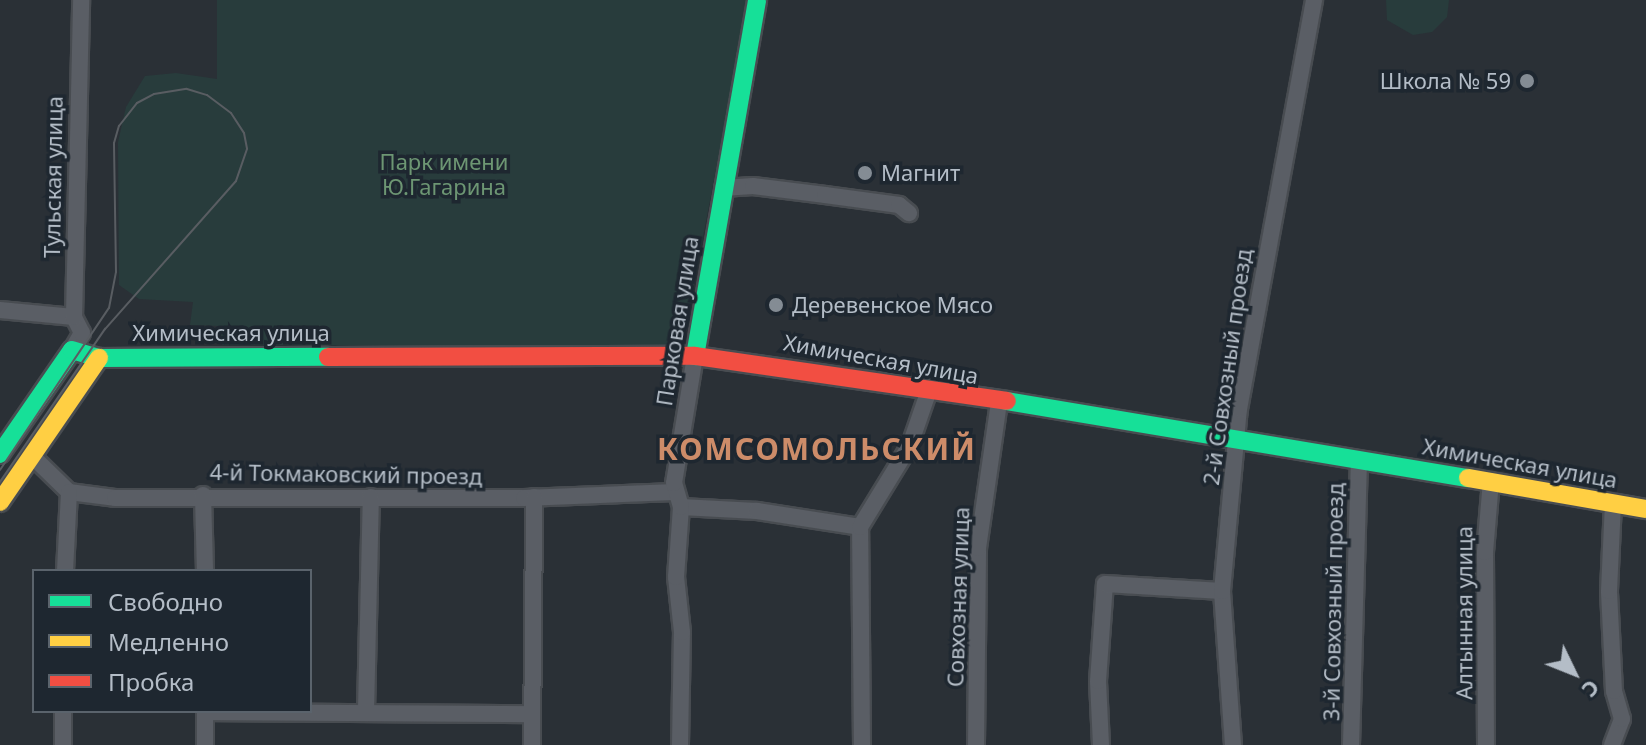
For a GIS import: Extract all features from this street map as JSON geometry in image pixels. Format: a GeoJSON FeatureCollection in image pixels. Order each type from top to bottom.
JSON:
{"type":"FeatureCollection","features":[{"type":"Feature","properties":{"kind":"street","name":"Тульская улица"},"geometry":{"type":"LineString","coordinates":[[72,350],[82,333],[74,317],[81,0]]}},
{"type":"Feature","properties":{"kind":"street","name":"Парковая улица"},"geometry":{"type":"LineString","coordinates":[[680,745],[682,621],[676,577],[678,500],[695,356],[757,0]]}},
{"type":"Feature","properties":{"kind":"street","name":"2-й Совхозный проезд"},"geometry":{"type":"LineString","coordinates":[[1233,745],[1222,591],[1237,438],[1314,0]]}},
{"type":"Feature","properties":{"kind":"street"},"geometry":{"type":"LineString","coordinates":[[723,188],[753,186],[825,195],[899,205],[909,213]]}},
{"type":"Feature","properties":{"kind":"street"},"geometry":{"type":"LineString","coordinates":[[0,310],[74,317]]}},
{"type":"Feature","properties":{"kind":"street"},"geometry":{"type":"LineString","coordinates":[[0,454],[72,350],[99,358],[0,502]]}},
{"type":"Feature","properties":{"kind":"street","name":"Химическая улица"},"geometry":{"type":"LineString","coordinates":[[99,358],[695,356],[1237,438],[1646,509]]}},
{"type":"Feature","properties":{"kind":"street"},"geometry":{"type":"LineString","coordinates":[[862,745],[860,527],[910,445],[929,390]]}},
{"type":"Feature","properties":{"kind":"street","name":"Совхозная улица"},"geometry":{"type":"LineString","coordinates":[[976,745],[978,548],[999,403]]}},
{"type":"Feature","properties":{"kind":"street"},"geometry":{"type":"LineString","coordinates":[[32,456],[69,492],[65,569]]}},
{"type":"Feature","properties":{"kind":"street","name":"3-й Совхозный проезд"},"geometry":{"type":"LineString","coordinates":[[1351,745],[1359,460]]}},
{"type":"Feature","properties":{"kind":"street","name":"Алтынная улица"},"geometry":{"type":"LineString","coordinates":[[1486,745],[1485,552],[1491,481]]}},
{"type":"Feature","properties":{"kind":"street","name":"4-й Токмаковский проезд"},"geometry":{"type":"LineString","coordinates":[[69,492],[115,498],[203,495],[678,500],[860,527]]}},
{"type":"Feature","properties":{"kind":"street"},"geometry":{"type":"LineString","coordinates":[[203,495],[205,569]]}},
{"type":"Feature","properties":{"kind":"street"},"geometry":{"type":"LineString","coordinates":[[366,711],[371,497]]}},
{"type":"Feature","properties":{"kind":"street"},"geometry":{"type":"LineString","coordinates":[[532,745],[534,497]]}},
{"type":"Feature","properties":{"kind":"street"},"geometry":{"type":"LineString","coordinates":[[1612,745],[1622,719],[1614,691],[1609,591],[1613,503]]}},
{"type":"Feature","properties":{"kind":"street"},"geometry":{"type":"LineString","coordinates":[[1101,745],[1098,681],[1105,584],[1222,591]]}},
{"type":"Feature","properties":{"kind":"street"},"geometry":{"type":"LineString","coordinates":[[312,711],[532,714]]}},
{"type":"Feature","properties":{"kind":"street"},"geometry":{"type":"LineString","coordinates":[[63,713],[63,745]]}},
{"type":"Feature","properties":{"kind":"street"},"geometry":{"type":"LineString","coordinates":[[205,713],[205,745]]}},
{"type":"Feature","properties":{"kind":"green space","name":"Парк имени Ю.Гагарина"},"geometry":{"type":"Polygon","coordinates":[[[217,0],[748,0],[685,332],[666,346],[222,345],[221,326],[190,325],[193,302],[139,299],[119,285],[118,142],[126,107],[145,76],[176,73],[217,79],[217,0]]]}},
{"type":"Feature","properties":{"kind":"green space"},"geometry":{"type":"Polygon","coordinates":[[[1386,0],[1449,0],[1447,17],[1432,32],[1413,35],[1387,20],[1386,0]]]}},
{"type":"Feature","properties":{"kind":"tram line"},"geometry":{"type":"LineString","coordinates":[[0,470],[109,308],[116,272],[114,143],[119,126],[137,103],[154,94],[187,89],[207,95],[231,113],[244,133],[247,149],[236,181],[105,329],[0,482]]}},
{"type":"Feature","properties":{"kind":"traffic: fast"},"geometry":{"type":"LineString","coordinates":[[695,356],[757,0]]}},
{"type":"Feature","properties":{"kind":"traffic: fast"},"geometry":{"type":"LineString","coordinates":[[0,454],[72,350],[99,358],[328,357]]}},
{"type":"Feature","properties":{"kind":"traffic: fast"},"geometry":{"type":"LineString","coordinates":[[1007,401],[1468,478]]}},
{"type":"Feature","properties":{"kind":"traffic: slow"},"geometry":{"type":"LineString","coordinates":[[0,502],[99,358]]}},
{"type":"Feature","properties":{"kind":"traffic: slow"},"geometry":{"type":"LineString","coordinates":[[1468,478],[1646,509]]}},
{"type":"Feature","properties":{"kind":"traffic: jam"},"geometry":{"type":"LineString","coordinates":[[328,357],[695,356],[1007,401]]}},
{"type":"Feature","properties":{"kind":"place","name":"Школа № 59"},"geometry":{"type":"Point","coordinates":[1527,81]}},
{"type":"Feature","properties":{"kind":"place","name":"Магнит"},"geometry":{"type":"Point","coordinates":[865,173]}},
{"type":"Feature","properties":{"kind":"place","name":"Деревенское Мясо"},"geometry":{"type":"Point","coordinates":[776,305]}},
{"type":"Feature","properties":{"kind":"district","name":"КОМСОМОЛЬСКИЙ"},"geometry":{"type":"Point","coordinates":[817,449]}}]}
